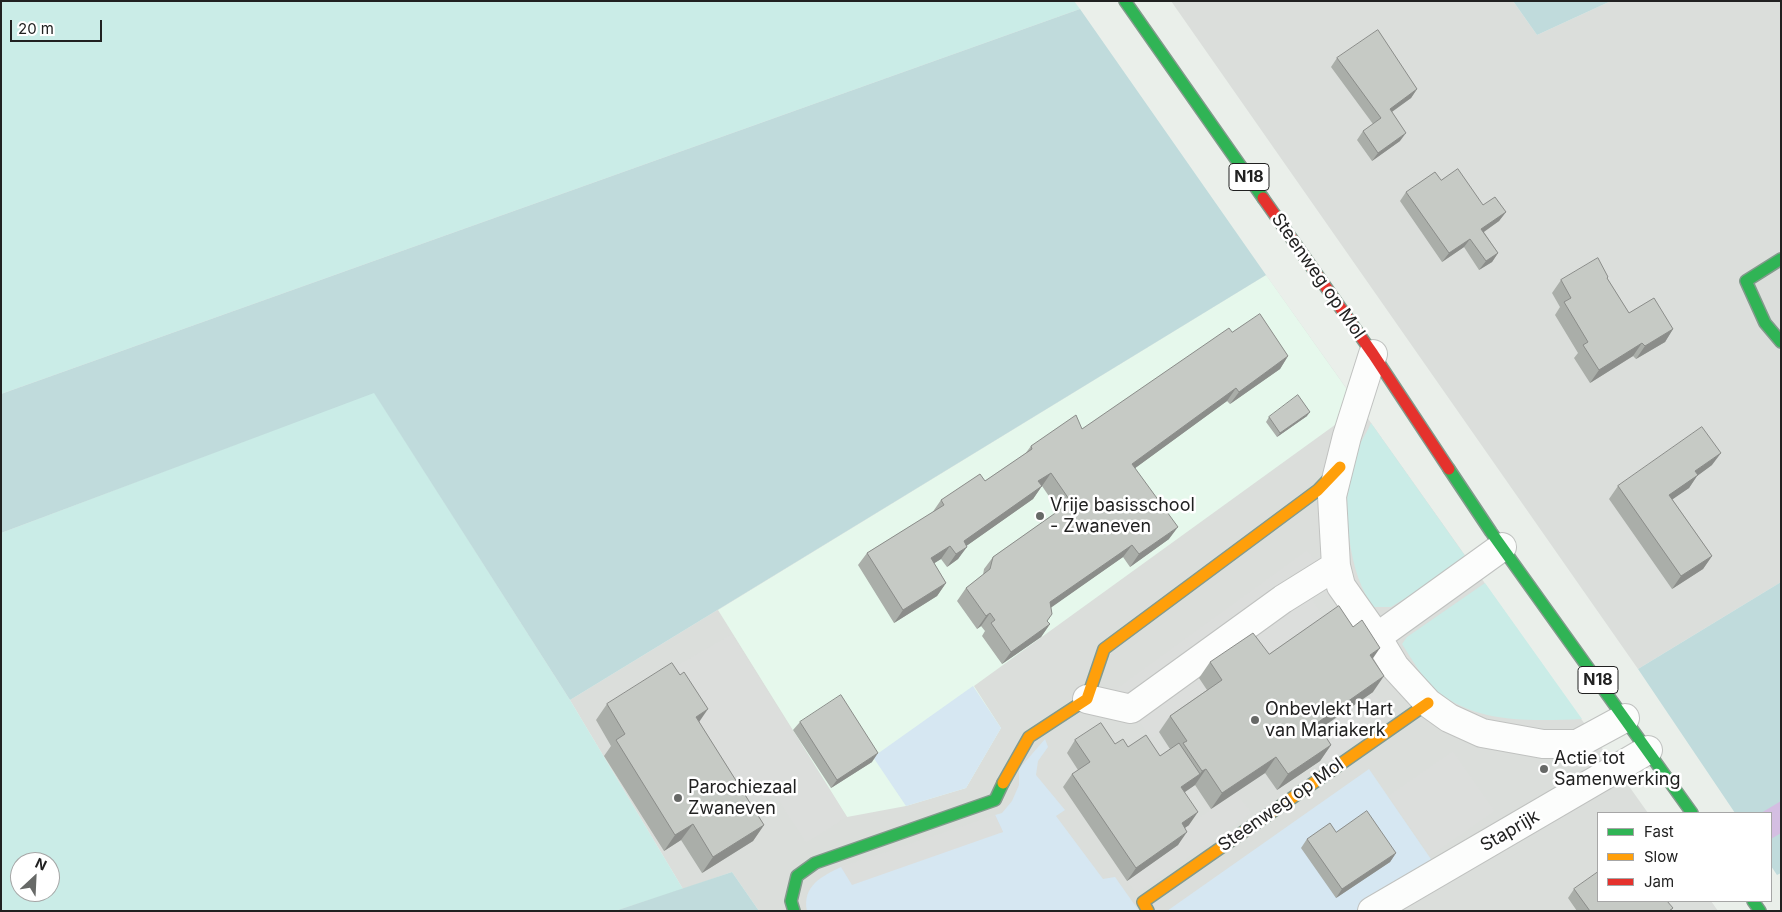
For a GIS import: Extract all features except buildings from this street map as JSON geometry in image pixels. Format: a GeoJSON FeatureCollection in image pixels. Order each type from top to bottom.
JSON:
{"type":"FeatureCollection","features":[{"type":"Feature","properties":{"kind":"street","name":"Steenweg op Mol"},"geometry":{"type":"LineString","coordinates":[[1125,1],[1373,354],[1502,547],[1691,812]]}},
{"type":"Feature","properties":{"kind":"street"},"geometry":{"type":"LineString","coordinates":[[1781,259],[1746,281],[1765,323],[1781,342]]}},
{"type":"Feature","properties":{"kind":"street","name":"Steenweg op Mol"},"geometry":{"type":"LineString","coordinates":[[1373,354],[1347,436],[1332,496],[1336,566],[1341,586],[1377,637],[1395,667],[1428,703],[1449,718],[1482,733],[1543,744],[1577,744],[1625,718]]}},
{"type":"Feature","properties":{"kind":"street"},"geometry":{"type":"LineString","coordinates":[[794,911],[791,901],[797,876],[815,864],[995,800],[1012,763],[1030,737],[1087,699],[1104,649],[1318,490],[1340,467]]}},
{"type":"Feature","properties":{"kind":"street"},"geometry":{"type":"LineString","coordinates":[[1377,637],[1502,547]]}},
{"type":"Feature","properties":{"kind":"street"},"geometry":{"type":"LineString","coordinates":[[1087,699],[1131,709],[1283,599],[1336,566]]}},
{"type":"Feature","properties":{"kind":"street","name":"Steenweg op Mol"},"geometry":{"type":"LineString","coordinates":[[1148,911],[1142,902],[1428,703]]}},
{"type":"Feature","properties":{"kind":"street","name":"Staprijk"},"geometry":{"type":"LineString","coordinates":[[1372,911],[1648,750]]}},
{"type":"Feature","properties":{"kind":"shaded area"},"geometry":{"type":"Polygon","coordinates":[[[1,1],[1074,1],[1080,9],[1,394],[1,1]]]}},
{"type":"Feature","properties":{"kind":"shaded area"},"geometry":{"type":"Polygon","coordinates":[[[1171,1],[1513,1],[1537,35],[1611,1],[1781,1],[1781,582],[1638,669],[1171,1]]]}},
{"type":"Feature","properties":{"kind":"shaded area"},"geometry":{"type":"Polygon","coordinates":[[[1513,1],[1611,1],[1537,35],[1513,1]]]}},
{"type":"Feature","properties":{"kind":"shaded area"},"geometry":{"type":"Polygon","coordinates":[[[1080,9],[1266,275],[570,700],[374,393],[1,533],[1,394],[1080,9]]]}},
{"type":"Feature","properties":{"kind":"shaded area"},"geometry":{"type":"Polygon","coordinates":[[[1266,275],[1647,812],[1597,812],[1597,902],[1712,902],[1718,911],[759,911],[732,872],[683,889],[570,700],[1266,275]]]}},
{"type":"Feature","properties":{"kind":"shaded area","name":"Vrije basisschool - Zwaneven"},"geometry":{"type":"Polygon","coordinates":[[[1266,275],[1351,395],[1339,422],[974,686],[1001,728],[966,788],[906,806],[847,817],[718,610],[1266,275]]]}},
{"type":"Feature","properties":{"kind":"shaded area"},"geometry":{"type":"Polygon","coordinates":[[[374,392],[570,700],[683,889],[615,911],[1,911],[1,533],[374,392]]]}},
{"type":"Feature","properties":{"kind":"shaded area"},"geometry":{"type":"Polygon","coordinates":[[[1371,423],[1468,560],[1391,607],[1374,607],[1365,594],[1358,577],[1349,539],[1347,499],[1351,465],[1371,423]]]}},
{"type":"Feature","properties":{"kind":"shaded area"},"geometry":{"type":"Polygon","coordinates":[[[1307,550],[1319,565],[1313,601],[1328,622],[1211,696],[1151,739],[1116,689],[1307,550]]]}},
{"type":"Feature","properties":{"kind":"shaded area"},"geometry":{"type":"Polygon","coordinates":[[[1781,582],[1781,873],[1777,875],[1772,868],[1772,812],[1734,812],[1638,669],[1781,582]]]}},
{"type":"Feature","properties":{"kind":"shaded area"},"geometry":{"type":"Polygon","coordinates":[[[1485,583],[1582,719],[1525,720],[1487,715],[1453,702],[1437,691],[1422,675],[1402,644],[1407,637],[1485,583]]]}},
{"type":"Feature","properties":{"kind":"shaded area"},"geometry":{"type":"Polygon","coordinates":[[[732,634],[847,817],[806,843],[774,794],[749,809],[666,672],[732,634]]]}},
{"type":"Feature","properties":{"kind":"shaded area"},"geometry":{"type":"Polygon","coordinates":[[[973,686],[1001,728],[966,788],[906,806],[873,757],[973,686]]]}},
{"type":"Feature","properties":{"kind":"shaded area"},"geometry":{"type":"Polygon","coordinates":[[[1374,693],[1392,718],[1327,763],[1310,737],[1374,693]]]}},
{"type":"Feature","properties":{"kind":"shaded area"},"geometry":{"type":"Polygon","coordinates":[[[1045,739],[1048,747],[1038,761],[1036,775],[1065,810],[1056,816],[1103,879],[1115,877],[1139,911],[807,911],[806,902],[811,888],[821,878],[841,867],[1003,832],[995,815],[1002,813],[1012,801],[1019,785],[1019,769],[1045,739]]]}},
{"type":"Feature","properties":{"kind":"shaded area"},"geometry":{"type":"Polygon","coordinates":[[[1453,751],[1495,811],[1430,856],[1388,796],[1453,751]]]}},
{"type":"Feature","properties":{"kind":"shaded area"},"geometry":{"type":"Polygon","coordinates":[[[1369,769],[1435,865],[1355,911],[1167,911],[1369,769]]]}},
{"type":"Feature","properties":{"kind":"shaded area"},"geometry":{"type":"Polygon","coordinates":[[[1236,792],[1252,813],[1136,894],[1127,881],[1178,845],[1173,836],[1236,792]]]}},
{"type":"Feature","properties":{"kind":"shaded area"},"geometry":{"type":"Polygon","coordinates":[[[1781,801],[1781,833],[1772,838],[1772,812],[1763,812],[1781,801]]]}},
{"type":"Feature","properties":{"kind":"shaded area"},"geometry":{"type":"Polygon","coordinates":[[[995,815],[1003,832],[852,885],[841,867],[995,815]]]}},
{"type":"Feature","properties":{"kind":"shaded area"},"geometry":{"type":"Polygon","coordinates":[[[732,872],[759,911],[615,911],[732,872]]]}},
{"type":"Feature","properties":{"kind":"traffic: fast"},"geometry":{"type":"LineString","coordinates":[[1125,1],[1263,198]]}},
{"type":"Feature","properties":{"kind":"traffic: fast"},"geometry":{"type":"LineString","coordinates":[[1781,259],[1746,281],[1765,323],[1781,342]]}},
{"type":"Feature","properties":{"kind":"traffic: fast"},"geometry":{"type":"LineString","coordinates":[[1449,469],[1491,532],[1691,812]]}},
{"type":"Feature","properties":{"kind":"traffic: fast"},"geometry":{"type":"LineString","coordinates":[[794,911],[791,901],[797,876],[815,863],[995,800],[1003,783]]}},
{"type":"Feature","properties":{"kind":"traffic: fast"},"geometry":{"type":"LineString","coordinates":[[1754,902],[1760,911]]}},
{"type":"Feature","properties":{"kind":"traffic: slow"},"geometry":{"type":"LineString","coordinates":[[1003,783],[1029,737],[1087,699],[1104,649],[1318,490],[1340,467]]}},
{"type":"Feature","properties":{"kind":"traffic: slow"},"geometry":{"type":"LineString","coordinates":[[1148,911],[1143,902],[1428,703]]}},
{"type":"Feature","properties":{"kind":"traffic: jam"},"geometry":{"type":"LineString","coordinates":[[1263,198],[1373,354],[1449,469]]}},
{"type":"Feature","properties":{"kind":"place","name":"Vrije basisschool - Zwaneven"},"geometry":{"type":"Point","coordinates":[1040,516]}},
{"type":"Feature","properties":{"kind":"place","name":"Onbevlekt Hart van Mariakerk"},"geometry":{"type":"Point","coordinates":[1255,720]}},
{"type":"Feature","properties":{"kind":"place","name":"Actie tot Samenwerking"},"geometry":{"type":"Point","coordinates":[1544,769]}},
{"type":"Feature","properties":{"kind":"place","name":"Parochiezaal Zwaneven"},"geometry":{"type":"Point","coordinates":[678,798]}}]}
